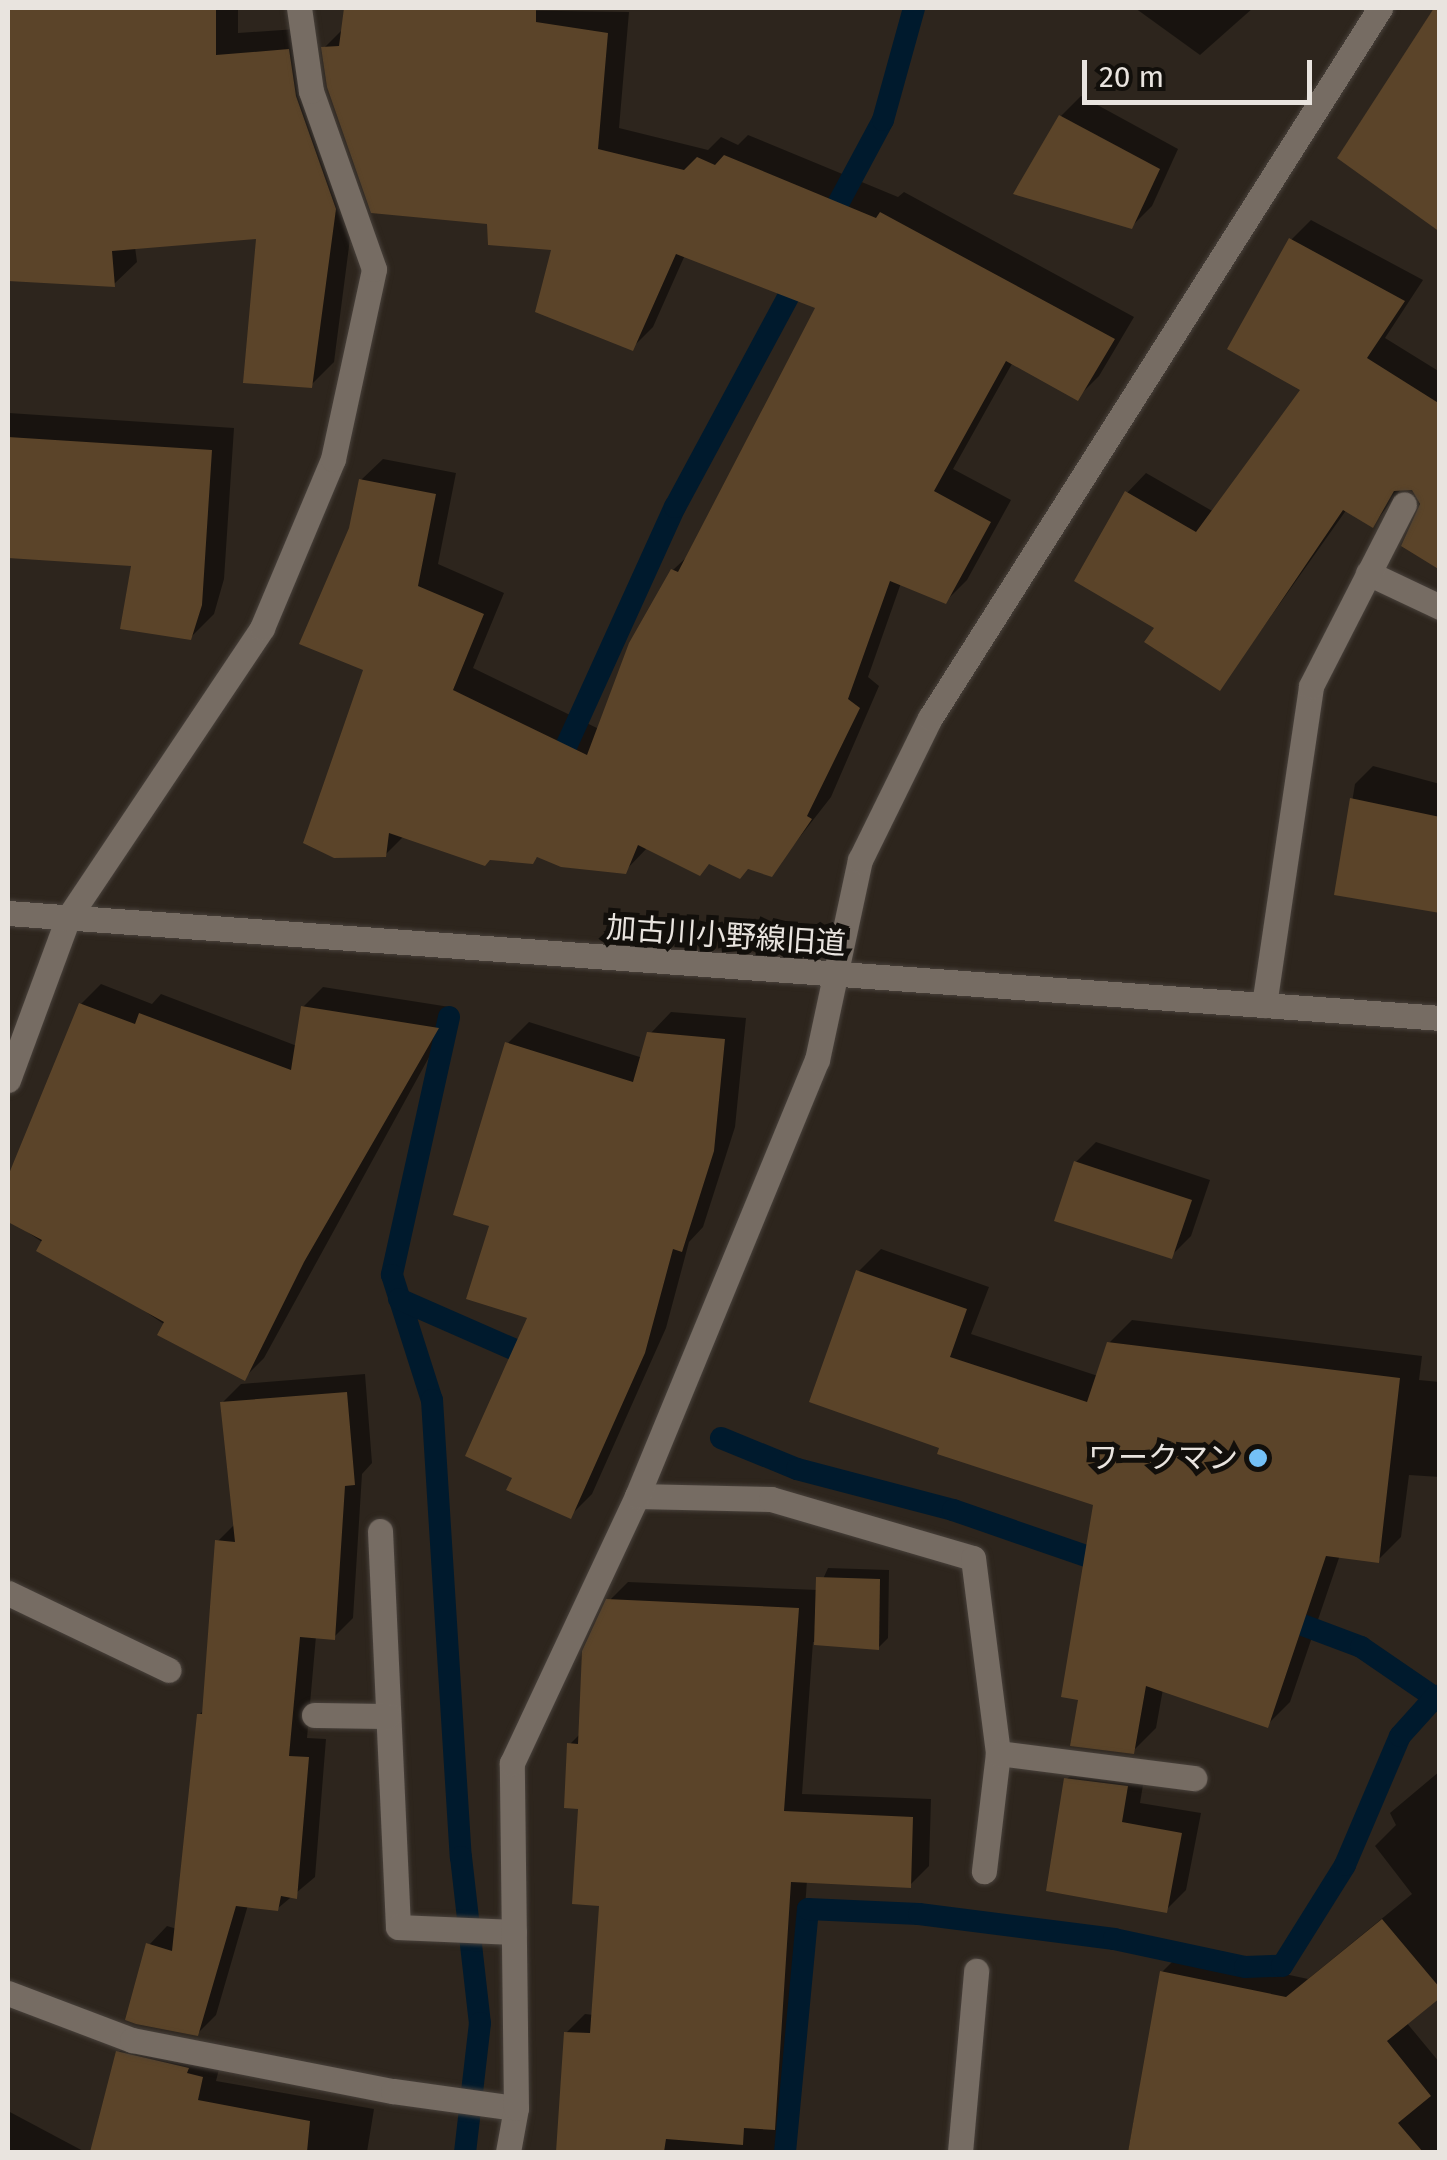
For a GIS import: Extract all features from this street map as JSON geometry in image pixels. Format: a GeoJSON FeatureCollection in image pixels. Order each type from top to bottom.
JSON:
{"type":"FeatureCollection","features":[{"type":"Feature","properties":{"kind":"street"},"geometry":{"type":"LineString","coordinates":[[8,1080],[68,918],[262,628],[334,459],[374,269],[311,91],[300,8]]}},
{"type":"Feature","properties":{"kind":"street"},"geometry":{"type":"LineString","coordinates":[[508,2152],[512,2108],[503,1931],[512,1763],[637,1496],[817,1060],[831,977],[860,860],[930,718],[1380,8]]}},
{"type":"Feature","properties":{"kind":"street"},"geometry":{"type":"LineString","coordinates":[[1264,1005],[1311,686],[1404,504]]}},
{"type":"Feature","properties":{"kind":"street"},"geometry":{"type":"LineString","coordinates":[[1368,573],[1440,607]]}},
{"type":"Feature","properties":{"kind":"street","name":"加古川小野線旧道"},"geometry":{"type":"LineString","coordinates":[[8,914],[831,977],[1440,1018]]}},
{"type":"Feature","properties":{"kind":"street"},"geometry":{"type":"LineString","coordinates":[[637,1496],[771,1499],[973,1558],[998,1753],[984,1871]]}},
{"type":"Feature","properties":{"kind":"street"},"geometry":{"type":"LineString","coordinates":[[380,1531],[398,1927],[503,1931]]}},
{"type":"Feature","properties":{"kind":"street"},"geometry":{"type":"LineString","coordinates":[[8,1594],[169,1670]]}},
{"type":"Feature","properties":{"kind":"street"},"geometry":{"type":"LineString","coordinates":[[314,1715],[388,1716]]}},
{"type":"Feature","properties":{"kind":"street"},"geometry":{"type":"LineString","coordinates":[[998,1753],[1194,1778]]}},
{"type":"Feature","properties":{"kind":"street"},"geometry":{"type":"LineString","coordinates":[[960,2152],[976,1971]]}},
{"type":"Feature","properties":{"kind":"street"},"geometry":{"type":"LineString","coordinates":[[8,1993],[132,2040],[512,2108]]}},
{"type":"Feature","properties":{"kind":"building"},"geometry":{"type":"Polygon","coordinates":[[[8,8],[216,8],[216,55],[289,49],[296,96],[336,209],[312,388],[243,383],[256,239],[112,251],[115,287],[8,281],[8,8]]]}},
{"type":"Feature","properties":{"kind":"building"},"geometry":{"type":"Polygon","coordinates":[[[344,8],[536,8],[536,22],[608,33],[598,149],[684,170],[697,157],[715,165],[724,155],[876,218],[880,212],[1115,339],[1078,401],[1006,361],[934,491],[991,522],[946,604],[890,581],[848,699],[860,708],[807,816],[812,819],[772,877],[748,869],[740,879],[709,864],[700,876],[638,845],[626,874],[561,867],[537,857],[533,864],[490,860],[485,866],[389,833],[386,857],[334,858],[303,843],[363,670],[299,644],[349,528],[359,479],[436,494],[418,586],[484,614],[453,690],[587,755],[629,643],[671,569],[678,572],[815,308],[676,254],[633,351],[535,312],[551,250],[488,245],[487,224],[371,213],[327,87],[321,47],[339,46],[344,8]]]}},
{"type":"Feature","properties":{"kind":"building"},"geometry":{"type":"Polygon","coordinates":[[[1434,8],[1440,8],[1440,232],[1337,158],[1434,8]]]}},
{"type":"Feature","properties":{"kind":"building"},"geometry":{"type":"Polygon","coordinates":[[[1059,115],[1160,169],[1132,229],[1013,194],[1059,115]]]}},
{"type":"Feature","properties":{"kind":"building"},"geometry":{"type":"Polygon","coordinates":[[[1289,238],[1405,301],[1367,358],[1440,404],[1440,570],[1401,546],[1420,504],[1412,490],[1394,491],[1373,528],[1343,510],[1220,691],[1144,642],[1154,628],[1074,581],[1125,491],[1196,532],[1300,390],[1227,349],[1289,238]]]}},
{"type":"Feature","properties":{"kind":"building"},"geometry":{"type":"Polygon","coordinates":[[[8,437],[212,450],[202,605],[191,640],[120,629],[131,566],[8,558],[8,437]]]}},
{"type":"Feature","properties":{"kind":"building"},"geometry":{"type":"Polygon","coordinates":[[[1350,798],[1440,817],[1440,913],[1334,895],[1350,798]]]}},
{"type":"Feature","properties":{"kind":"building"},"geometry":{"type":"Polygon","coordinates":[[[79,1003],[135,1024],[139,1013],[291,1070],[301,1006],[439,1028],[304,1262],[245,1381],[157,1335],[164,1322],[36,1251],[42,1240],[8,1222],[8,1176],[79,1003]]]}},
{"type":"Feature","properties":{"kind":"building"},"geometry":{"type":"Polygon","coordinates":[[[647,1032],[725,1039],[714,1151],[682,1252],[673,1249],[645,1353],[571,1519],[506,1490],[512,1478],[465,1456],[527,1318],[466,1299],[489,1226],[453,1215],[505,1042],[633,1082],[647,1032]]]}},
{"type":"Feature","properties":{"kind":"building"},"geometry":{"type":"Polygon","coordinates":[[[1074,1161],[1192,1200],[1172,1259],[1054,1221],[1074,1161]]]}},
{"type":"Feature","properties":{"kind":"building"},"geometry":{"type":"Polygon","coordinates":[[[856,1270],[967,1309],[950,1357],[1087,1402],[1107,1342],[1400,1378],[1379,1563],[1326,1556],[1268,1728],[1146,1686],[1134,1754],[1070,1746],[1078,1700],[1061,1697],[1093,1505],[937,1454],[939,1448],[809,1402],[856,1270]]]}},
{"type":"Feature","properties":{"kind":"building"},"geometry":{"type":"Polygon","coordinates":[[[347,1392],[355,1485],[345,1486],[335,1640],[300,1637],[289,1756],[309,1757],[297,1899],[281,1896],[278,1911],[236,1906],[198,2036],[136,2024],[125,2020],[146,1943],[172,1951],[197,1714],[202,1714],[215,1540],[235,1542],[220,1402],[347,1392]]]}},
{"type":"Feature","properties":{"kind":"building"},"geometry":{"type":"Polygon","coordinates":[[[816,1577],[880,1579],[879,1650],[814,1645],[816,1577]]]}},
{"type":"Feature","properties":{"kind":"building"},"geometry":{"type":"Polygon","coordinates":[[[606,1599],[799,1608],[784,1811],[913,1817],[911,1888],[791,1882],[775,2130],[744,2128],[743,2145],[666,2139],[664,2152],[556,2152],[564,2032],[590,2033],[599,1906],[572,1904],[578,1809],[564,1808],[567,1743],[578,1744],[582,1651],[606,1599]]]}},
{"type":"Feature","properties":{"kind":"building"},"geometry":{"type":"Polygon","coordinates":[[[1064,1778],[1128,1786],[1122,1822],[1182,1833],[1167,1913],[1046,1891],[1064,1778]]]}},
{"type":"Feature","properties":{"kind":"building"},"geometry":{"type":"Polygon","coordinates":[[[1382,1919],[1440,1988],[1440,1998],[1387,2041],[1431,2096],[1398,2123],[1423,2152],[1128,2152],[1160,1971],[1286,1997],[1382,1919]]]}},
{"type":"Feature","properties":{"kind":"building"},"geometry":{"type":"Polygon","coordinates":[[[116,2051],[189,2068],[187,2073],[203,2077],[198,2100],[310,2121],[307,2152],[90,2152],[116,2051]]]}},
{"type":"Feature","properties":{"kind":"waterway"},"geometry":{"type":"LineString","coordinates":[[824,230],[883,120],[914,8]]}},
{"type":"Feature","properties":{"kind":"waterway"},"geometry":{"type":"LineString","coordinates":[[555,771],[675,507],[802,271]]}},
{"type":"Feature","properties":{"kind":"waterway"},"geometry":{"type":"LineString","coordinates":[[449,1017],[392,1275],[432,1400],[461,1857],[480,2023],[465,2152]]}},
{"type":"Feature","properties":{"kind":"waterway"},"geometry":{"type":"LineString","coordinates":[[399,1299],[540,1361]]}},
{"type":"Feature","properties":{"kind":"waterway"},"geometry":{"type":"LineString","coordinates":[[721,1438],[797,1469],[953,1510],[1112,1565]]}},
{"type":"Feature","properties":{"kind":"waterway"},"geometry":{"type":"LineString","coordinates":[[1276,1615],[1361,1647],[1440,1701]]}},
{"type":"Feature","properties":{"kind":"waterway"},"geometry":{"type":"LineString","coordinates":[[785,2152],[808,1909],[919,1914],[1114,1939],[1245,1967],[1282,1966],[1345,1865],[1400,1736],[1436,1696]]}},
{"type":"Feature","properties":{"kind":"place","name":"ワークマン"},"geometry":{"type":"Point","coordinates":[1258,1458]}}]}
